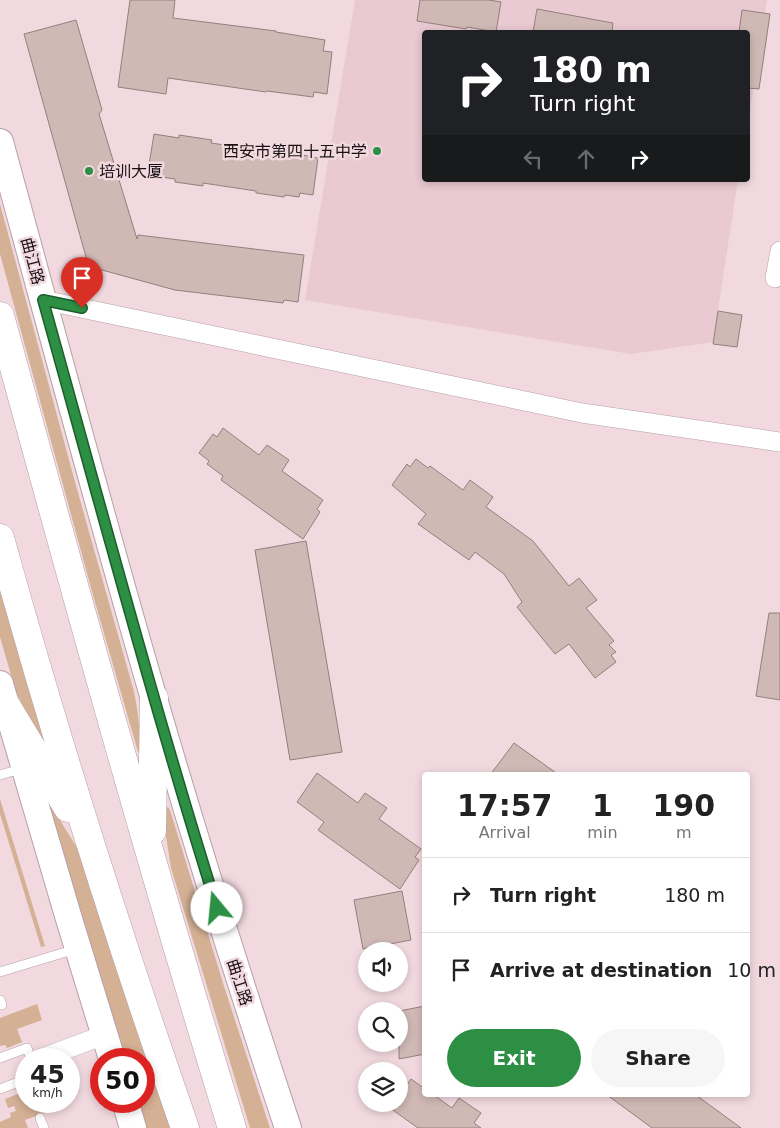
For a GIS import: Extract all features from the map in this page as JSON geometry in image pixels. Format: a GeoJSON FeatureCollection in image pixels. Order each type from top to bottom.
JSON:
{"type":"FeatureCollection","features":[{"type":"Feature","properties":{"kind":"highway"},"geometry":{"type":"LineString","coordinates":[[0,316],[104,695],[152,863],[232,1128]]}},
{"type":"Feature","properties":{"kind":"highway"},"geometry":{"type":"LineString","coordinates":[[0,538],[91,845],[185,1128]]}},
{"type":"Feature","properties":{"kind":"highway"},"geometry":{"type":"LineString","coordinates":[[3,695],[91,845]]}},
{"type":"Feature","properties":{"kind":"highway"},"geometry":{"type":"LineString","coordinates":[[152,863],[154,698]]}},
{"type":"Feature","properties":{"kind":"main road","name":"曲江路"},"geometry":{"type":"LineString","coordinates":[[0,142],[154,698],[215,903],[288,1128]]}},
{"type":"Feature","properties":{"kind":"main road"},"geometry":{"type":"LineString","coordinates":[[3,695],[12,772],[78,949],[108,1047]]}},
{"type":"Feature","properties":{"kind":"street"},"geometry":{"type":"LineString","coordinates":[[775,278],[780,251]]}},
{"type":"Feature","properties":{"kind":"street"},"geometry":{"type":"LineString","coordinates":[[43,300],[582,413],[780,442]]}},
{"type":"Feature","properties":{"kind":"street"},"geometry":{"type":"LineString","coordinates":[[80,1052],[108,1047]]}},
{"type":"Feature","properties":{"kind":"lane"},"geometry":{"type":"LineString","coordinates":[[0,972],[78,949]]}},
{"type":"Feature","properties":{"kind":"lane"},"geometry":{"type":"LineString","coordinates":[[0,1058],[15,1052]]}},
{"type":"Feature","properties":{"kind":"lane"},"geometry":{"type":"LineString","coordinates":[[0,1089],[15,1083]]}},
{"type":"Feature","properties":{"kind":"lane"},"geometry":{"type":"LineString","coordinates":[[40,1118],[44,1128]]}},
{"type":"Feature","properties":{"kind":"shaded area","name":"西安市第四十五中学"},"geometry":{"type":"Polygon","coordinates":[[[355,0],[425,0],[487,11],[489,0],[767,0],[750,110],[750,30],[422,30],[422,182],[738,182],[713,342],[631,354],[305,300],[355,0]]]}},
{"type":"Feature","properties":{"kind":"shaded area"},"geometry":{"type":"Polygon","coordinates":[[[0,204],[133,688],[139,727],[140,751],[138,752],[0,254],[0,204]]]}},
{"type":"Feature","properties":{"kind":"shaded area"},"geometry":{"type":"Polygon","coordinates":[[[0,586],[44,737],[42,738],[25,711],[15,689],[0,637],[0,586]]]}},
{"type":"Feature","properties":{"kind":"shaded area"},"geometry":{"type":"Polygon","coordinates":[[[0,799],[45,946],[41,947],[0,814],[0,799]]]}},
{"type":"Feature","properties":{"kind":"shaded area"},"geometry":{"type":"Polygon","coordinates":[[[51,806],[76,846],[82,861],[144,1048],[122,1048],[49,807],[51,806]]]}},
{"type":"Feature","properties":{"kind":"shaded area"},"geometry":{"type":"Polygon","coordinates":[[[168,807],[270,1128],[250,1128],[171,868],[166,836],[165,810],[168,807]]]}},
{"type":"Feature","properties":{"kind":"shaded area"},"geometry":{"type":"Polygon","coordinates":[[[37,1004],[42,1020],[17,1029],[22,1042],[7,1048],[5,1045],[0,1046],[0,1018],[37,1004]]]}},
{"type":"Feature","properties":{"kind":"shaded area"},"geometry":{"type":"Polygon","coordinates":[[[155,1080],[171,1128],[147,1128],[142,1113],[155,1113],[155,1080]]]}},
{"type":"Feature","properties":{"kind":"shaded area"},"geometry":{"type":"Polygon","coordinates":[[[15,1095],[15,1108],[14,1106],[8,1108],[5,1099],[15,1095]]]}},
{"type":"Feature","properties":{"kind":"shaded area"},"geometry":{"type":"Polygon","coordinates":[[[15,1111],[15,1113],[44,1113],[25,1120],[28,1128],[0,1128],[0,1122],[11,1117],[10,1113],[15,1111]]]}},
{"type":"Feature","properties":{"kind":"building"},"geometry":{"type":"Polygon","coordinates":[[[130,0],[175,0],[173,18],[276,31],[325,40],[323,51],[332,52],[327,94],[314,92],[313,97],[168,78],[166,94],[118,87],[130,0]]]}},
{"type":"Feature","properties":{"kind":"building"},"geometry":{"type":"Polygon","coordinates":[[[420,0],[489,0],[501,2],[496,30],[467,27],[466,29],[417,21],[420,0]]]}},
{"type":"Feature","properties":{"kind":"building"},"geometry":{"type":"Polygon","coordinates":[[[537,9],[613,23],[612,30],[533,30],[537,9]]]}},
{"type":"Feature","properties":{"kind":"building"},"geometry":{"type":"Polygon","coordinates":[[[742,10],[770,14],[759,89],[750,88],[750,30],[739,30],[742,10]]]}},
{"type":"Feature","properties":{"kind":"building","name":"培训大厦"},"geometry":{"type":"Polygon","coordinates":[[[76,20],[102,110],[99,114],[137,239],[138,235],[304,255],[298,302],[284,300],[283,303],[175,290],[91,267],[86,257],[24,34],[76,20]]]}},
{"type":"Feature","properties":{"kind":"building"},"geometry":{"type":"Polygon","coordinates":[[[154,134],[179,138],[179,135],[212,140],[211,143],[259,150],[260,145],[293,150],[292,153],[318,158],[313,195],[300,193],[299,197],[285,195],[284,197],[203,183],[203,186],[175,182],[175,179],[161,177],[162,173],[148,171],[154,134]]]}},
{"type":"Feature","properties":{"kind":"building"},"geometry":{"type":"Polygon","coordinates":[[[718,311],[742,315],[737,347],[713,344],[718,311]]]}},
{"type":"Feature","properties":{"kind":"building"},"geometry":{"type":"Polygon","coordinates":[[[223,428],[259,455],[267,445],[289,460],[282,471],[323,500],[317,509],[320,512],[303,539],[221,480],[223,476],[207,464],[209,461],[199,453],[213,434],[217,437],[223,428]]]}},
{"type":"Feature","properties":{"kind":"building"},"geometry":{"type":"Polygon","coordinates":[[[416,459],[428,468],[430,466],[463,490],[470,480],[493,497],[486,507],[533,541],[569,586],[579,578],[597,600],[586,608],[614,641],[609,645],[616,652],[611,655],[616,662],[595,678],[569,644],[555,654],[517,607],[522,602],[504,574],[475,552],[469,560],[418,524],[426,514],[392,485],[407,464],[410,467],[416,459]]]}},
{"type":"Feature","properties":{"kind":"building"},"geometry":{"type":"Polygon","coordinates":[[[306,541],[342,752],[290,760],[255,550],[306,541]]]}},
{"type":"Feature","properties":{"kind":"building"},"geometry":{"type":"Polygon","coordinates":[[[769,613],[780,613],[780,700],[756,696],[769,613]]]}},
{"type":"Feature","properties":{"kind":"building"},"geometry":{"type":"Polygon","coordinates":[[[514,743],[555,772],[492,772],[514,743]]]}},
{"type":"Feature","properties":{"kind":"building"},"geometry":{"type":"Polygon","coordinates":[[[317,773],[358,803],[365,793],[387,808],[379,819],[421,849],[415,857],[419,860],[400,889],[318,830],[324,822],[297,802],[317,773]]]}},
{"type":"Feature","properties":{"kind":"building"},"geometry":{"type":"Polygon","coordinates":[[[402,891],[411,940],[400,942],[362,942],[354,900],[402,891]]]}},
{"type":"Feature","properties":{"kind":"building"},"geometry":{"type":"Polygon","coordinates":[[[422,1007],[422,1055],[399,1059],[399,1052],[408,1052],[408,1009],[422,1007]]]}},
{"type":"Feature","properties":{"kind":"building"},"geometry":{"type":"Polygon","coordinates":[[[411,1079],[422,1087],[422,1097],[437,1097],[452,1108],[459,1098],[481,1113],[474,1123],[481,1128],[418,1128],[396,1112],[408,1112],[408,1083],[411,1079]]]}},
{"type":"Feature","properties":{"kind":"building"},"geometry":{"type":"Polygon","coordinates":[[[610,1097],[699,1097],[741,1128],[652,1128],[610,1097]]]}},
{"type":"Feature","properties":{"kind":"place","name":"西安市第四十五中学"},"geometry":{"type":"Point","coordinates":[377,151]}},
{"type":"Feature","properties":{"kind":"place","name":"培训大厦"},"geometry":{"type":"Point","coordinates":[89,171]}},
{"type":"Feature","properties":{"kind":"route"},"geometry":{"type":"LineString","coordinates":[[82,308],[43,300],[153,697],[217,908]]}}]}
